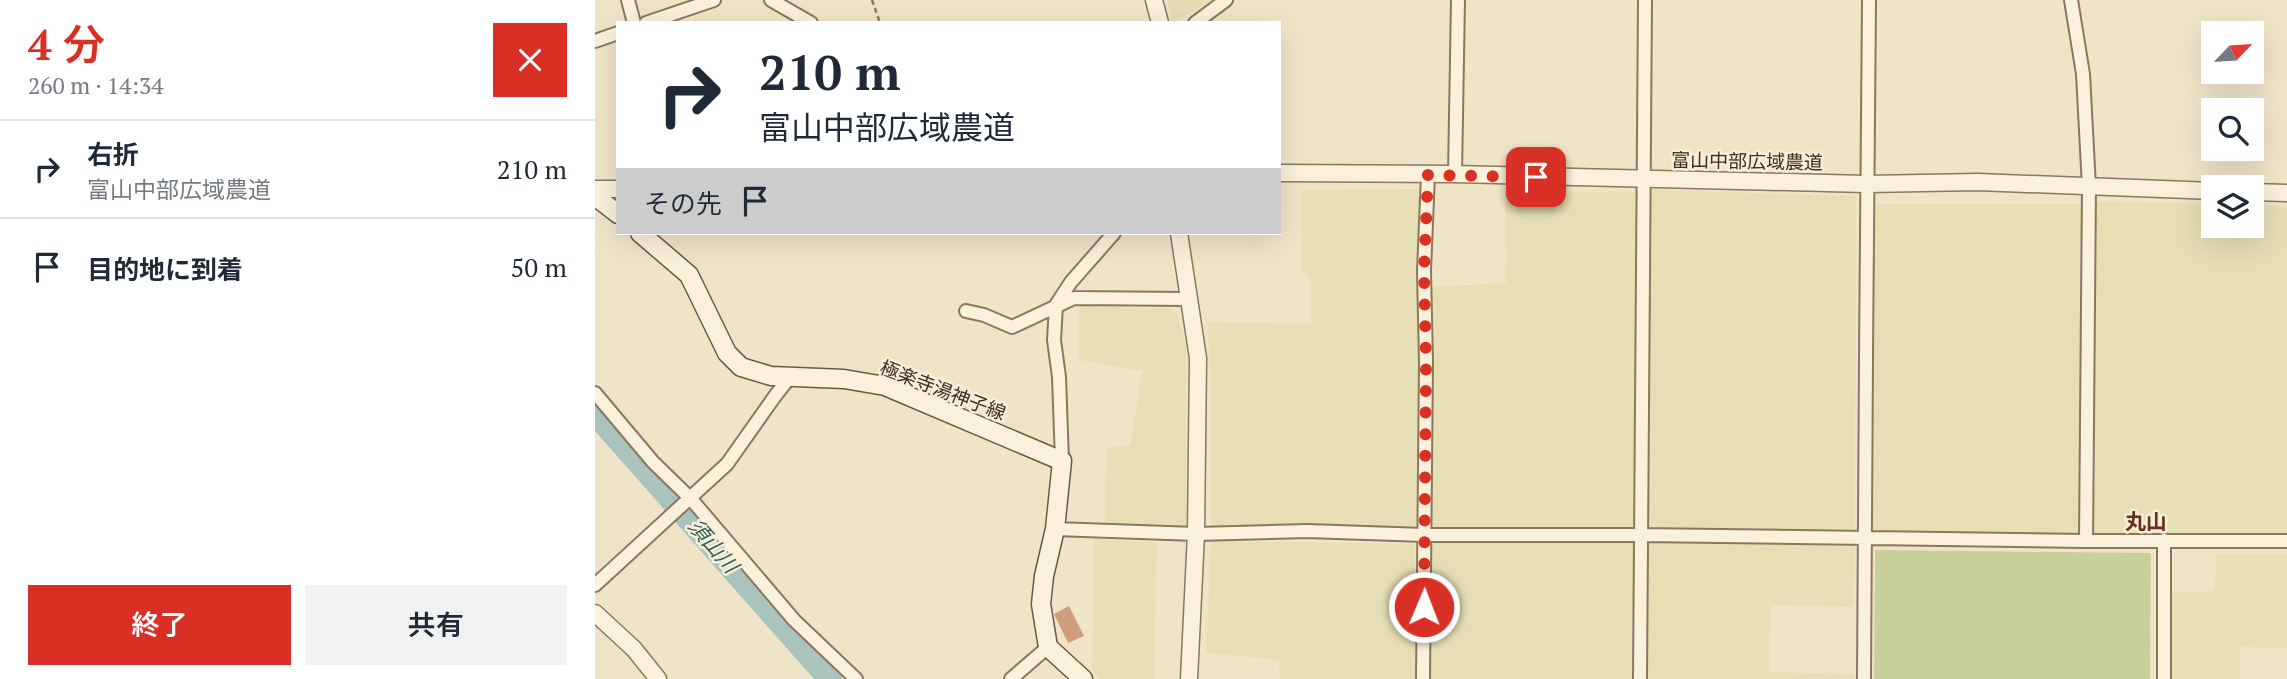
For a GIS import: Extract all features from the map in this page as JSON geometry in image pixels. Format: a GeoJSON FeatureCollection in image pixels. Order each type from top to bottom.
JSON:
{"type":"FeatureCollection","features":[{"type":"Feature","properties":{"kind":"main road"},"geometry":{"type":"LineString","coordinates":[[595,197],[616,213]]}},
{"type":"Feature","properties":{"kind":"main road","name":"極楽寺湯神子線"},"geometry":{"type":"LineString","coordinates":[[642,235],[689,275],[727,353],[741,367],[771,376],[844,379],[885,386],[1062,461]]}},
{"type":"Feature","properties":{"kind":"main road"},"geometry":{"type":"LineString","coordinates":[[1062,461],[1055,529],[1044,576],[1041,604],[1048,647],[1083,679]]}},
{"type":"Feature","properties":{"kind":"street"},"geometry":{"type":"LineString","coordinates":[[628,0],[634,21]]}},
{"type":"Feature","properties":{"kind":"street"},"geometry":{"type":"LineString","coordinates":[[652,21],[714,0]]}},
{"type":"Feature","properties":{"kind":"street"},"geometry":{"type":"LineString","coordinates":[[771,0],[808,21]]}},
{"type":"Feature","properties":{"kind":"street"},"geometry":{"type":"LineString","coordinates":[[1154,0],[1159,21]]}},
{"type":"Feature","properties":{"kind":"street"},"geometry":{"type":"LineString","coordinates":[[1198,21],[1226,0]]}},
{"type":"Feature","properties":{"kind":"street"},"geometry":{"type":"LineString","coordinates":[[1455,174],[1458,0]]}},
{"type":"Feature","properties":{"kind":"street"},"geometry":{"type":"LineString","coordinates":[[1640,679],[1645,0]]}},
{"type":"Feature","properties":{"kind":"street"},"geometry":{"type":"LineString","coordinates":[[1864,679],[1869,0]]}},
{"type":"Feature","properties":{"kind":"street"},"geometry":{"type":"LineString","coordinates":[[2071,0],[2083,74],[2089,187],[2086,541]]}},
{"type":"Feature","properties":{"kind":"street"},"geometry":{"type":"LineString","coordinates":[[595,41],[616,34]]}},
{"type":"Feature","properties":{"kind":"street","name":"富山中部広域農道"},"geometry":{"type":"LineString","coordinates":[[1281,173],[1455,174],[1866,184],[1978,182],[2201,191]]}},
{"type":"Feature","properties":{"kind":"street"},"geometry":{"type":"LineString","coordinates":[[1423,679],[1426,362],[1424,271],[1428,175]]}},
{"type":"Feature","properties":{"kind":"street"},"geometry":{"type":"LineString","coordinates":[[595,189],[616,189]]}},
{"type":"Feature","properties":{"kind":"street"},"geometry":{"type":"LineString","coordinates":[[2264,192],[2287,192]]}},
{"type":"Feature","properties":{"kind":"street"},"geometry":{"type":"LineString","coordinates":[[1062,461],[1059,377],[1054,340],[1056,305],[1071,282],[1112,235]]}},
{"type":"Feature","properties":{"kind":"street"},"geometry":{"type":"LineString","coordinates":[[1179,235],[1198,358],[1196,534],[1189,679]]}},
{"type":"Feature","properties":{"kind":"street"},"geometry":{"type":"LineString","coordinates":[[966,311],[984,315],[1011,327],[1075,298],[1188,299]]}},
{"type":"Feature","properties":{"kind":"street"},"geometry":{"type":"LineString","coordinates":[[595,585],[727,464],[790,377]]}},
{"type":"Feature","properties":{"kind":"street"},"geometry":{"type":"LineString","coordinates":[[595,393],[653,462],[691,499],[794,620],[856,679]]}},
{"type":"Feature","properties":{"kind":"street"},"geometry":{"type":"LineString","coordinates":[[1055,529],[1196,534],[1307,531],[1425,535],[2287,541]]}},
{"type":"Feature","properties":{"kind":"street"},"geometry":{"type":"LineString","coordinates":[[2164,679],[2165,540]]}},
{"type":"Feature","properties":{"kind":"street"},"geometry":{"type":"LineString","coordinates":[[595,613],[634,649],[658,679]]}},
{"type":"Feature","properties":{"kind":"street"},"geometry":{"type":"LineString","coordinates":[[1011,679],[1048,647]]}},
{"type":"Feature","properties":{"kind":"path"},"geometry":{"type":"LineString","coordinates":[[872,0],[879,21]]}},
{"type":"Feature","properties":{"kind":"shaded area"},"geometry":{"type":"Polygon","coordinates":[[[1167,0],[1212,0],[1176,21],[1172,21],[1167,0]]]}},
{"type":"Feature","properties":{"kind":"shaded area"},"geometry":{"type":"Polygon","coordinates":[[[1420,189],[1416,526],[1211,529],[1211,380],[1207,322],[1311,324],[1311,280],[1302,271],[1302,190],[1420,189]]]}},
{"type":"Feature","properties":{"kind":"shaded area"},"geometry":{"type":"Polygon","coordinates":[[[1649,190],[1856,196],[1855,529],[1647,530],[1649,190]]]}},
{"type":"Feature","properties":{"kind":"shaded area"},"geometry":{"type":"Polygon","coordinates":[[[1505,191],[1636,192],[1637,530],[1431,532],[1429,287],[1506,283],[1505,191]]]}},
{"type":"Feature","properties":{"kind":"shaded area"},"geometry":{"type":"Polygon","coordinates":[[[2095,201],[2201,204],[2201,238],[2264,238],[2264,205],[2287,206],[2287,534],[2091,534],[2095,201]]]}},
{"type":"Feature","properties":{"kind":"shaded area"},"geometry":{"type":"Polygon","coordinates":[[[1874,204],[2081,204],[2081,534],[1872,530],[1874,204]]]}},
{"type":"Feature","properties":{"kind":"shaded area"},"geometry":{"type":"Polygon","coordinates":[[[1087,306],[1172,309],[1178,316],[1186,347],[1186,529],[1105,524],[1107,447],[1130,446],[1142,371],[1079,360],[1079,309],[1087,306]]]}},
{"type":"Feature","properties":{"kind":"shaded area"},"geometry":{"type":"Polygon","coordinates":[[[1094,539],[1157,543],[1154,679],[1099,679],[1092,670],[1094,539]]]}},
{"type":"Feature","properties":{"kind":"shaded area"},"geometry":{"type":"Polygon","coordinates":[[[1211,541],[1415,544],[1415,679],[1280,679],[1279,660],[1206,653],[1211,541]]]}},
{"type":"Feature","properties":{"kind":"shaded area"},"geometry":{"type":"Polygon","coordinates":[[[1431,541],[1636,542],[1635,679],[1430,679],[1431,541]]]}},
{"type":"Feature","properties":{"kind":"shaded area"},"geometry":{"type":"Polygon","coordinates":[[[1648,542],[1855,544],[1853,607],[1770,605],[1769,672],[1854,674],[1854,679],[1647,679],[1648,542]]]}},
{"type":"Feature","properties":{"kind":"shaded area"},"geometry":{"type":"Polygon","coordinates":[[[2216,554],[2287,554],[2287,648],[2240,647],[2240,679],[2172,679],[2172,593],[2215,591],[2216,554]]]}},
{"type":"Feature","properties":{"kind":"green space"},"geometry":{"type":"Polygon","coordinates":[[[1875,550],[2151,553],[2150,679],[1874,679],[1875,550]]]}},
{"type":"Feature","properties":{"kind":"building"},"geometry":{"type":"Polygon","coordinates":[[[1069,606],[1084,636],[1068,643],[1054,614],[1069,606]]]}},
{"type":"Feature","properties":{"kind":"waterway","name":"須山川"},"geometry":{"type":"LineString","coordinates":[[595,413],[830,679]]}},
{"type":"Feature","properties":{"kind":"district","name":"丸山"},"geometry":{"type":"Point","coordinates":[2146,522]}},
{"type":"Feature","properties":{"kind":"route"},"geometry":{"type":"LineString","coordinates":[[1424,607],[1424,271],[1428,175],[1536,177]]}}]}
